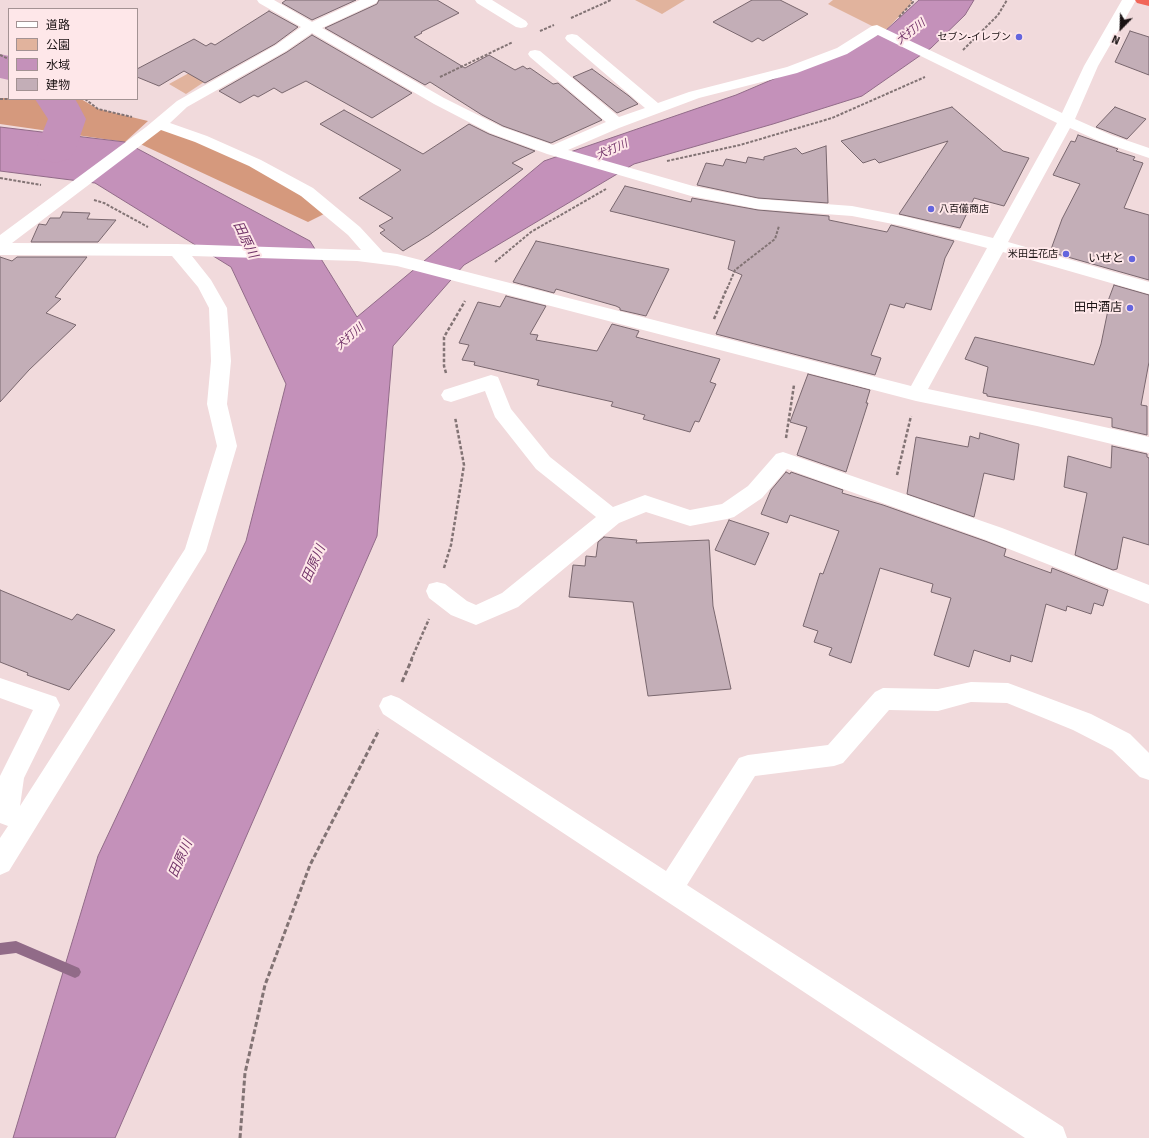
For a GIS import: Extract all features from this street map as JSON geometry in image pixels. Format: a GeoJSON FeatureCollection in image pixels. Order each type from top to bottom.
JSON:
{"type":"FeatureCollection","features":[{"type":"Feature","properties":{"kind":"highway"},"geometry":{"type":"LineString","coordinates":[[1142,0],[1149,2]]}},
{"type":"Feature","properties":{"kind":"street"},"geometry":{"type":"LineString","coordinates":[[264,0],[310,28],[439,101],[496,130],[557,152],[691,191],[758,204],[852,211],[903,221],[998,245],[1149,288]]}},
{"type":"Feature","properties":{"kind":"street"},"geometry":{"type":"LineString","coordinates":[[0,244],[156,127],[182,104],[281,48],[310,28],[371,0]]}},
{"type":"Feature","properties":{"kind":"street"},"geometry":{"type":"LineString","coordinates":[[482,0],[521,24]]}},
{"type":"Feature","properties":{"kind":"street"},"geometry":{"type":"LineString","coordinates":[[916,394],[1066,121],[1091,66],[1129,0]]}},
{"type":"Feature","properties":{"kind":"street"},"geometry":{"type":"LineString","coordinates":[[557,152],[616,123],[694,95],[792,70],[842,51],[877,29],[1066,121],[1105,138],[1149,153]]}},
{"type":"Feature","properties":{"kind":"street"},"geometry":{"type":"LineString","coordinates":[[572,38],[654,110]]}},
{"type":"Feature","properties":{"kind":"street"},"geometry":{"type":"LineString","coordinates":[[535,54],[616,123]]}},
{"type":"Feature","properties":{"kind":"street"},"geometry":{"type":"LineString","coordinates":[[156,127],[201,139],[255,163],[307,192],[354,231],[378,258]]}},
{"type":"Feature","properties":{"kind":"street"},"geometry":{"type":"LineString","coordinates":[[0,249],[177,250],[357,255],[398,260],[797,365],[916,394],[1037,419],[1149,445]]}},
{"type":"Feature","properties":{"kind":"street"},"geometry":{"type":"LineString","coordinates":[[11,815],[195,551],[226,446],[217,404],[221,361],[218,308],[205,284],[177,250]]}},
{"type":"Feature","properties":{"kind":"street"},"geometry":{"type":"LineString","coordinates":[[451,395],[491,382],[502,412],[543,463],[611,517]]}},
{"type":"Feature","properties":{"kind":"street"},"geometry":{"type":"LineString","coordinates":[[437,591],[459,608],[476,615],[510,600],[611,517],[645,503],[690,518],[727,511],[755,492],[783,460],[994,534],[1149,595]]}},
{"type":"Feature","properties":{"kind":"street"},"geometry":{"type":"LineString","coordinates":[[0,688],[48,705],[12,777],[11,815],[0,862]]}},
{"type":"Feature","properties":{"kind":"street"},"geometry":{"type":"LineString","coordinates":[[670,888],[748,766],[834,755],[883,699],[938,700],[971,692],[1008,692],[1082,722],[1121,742],[1149,769]]}},
{"type":"Feature","properties":{"kind":"street"},"geometry":{"type":"LineString","coordinates":[[391,706],[1052,1138]]}},
{"type":"Feature","properties":{"kind":"path"},"geometry":{"type":"LineString","coordinates":[[472,280],[531,232],[629,173],[666,161],[740,145],[832,118],[925,77],[972,43],[998,15],[1007,0]]}},
{"type":"Feature","properties":{"kind":"path"},"geometry":{"type":"LineString","coordinates":[[86,100],[98,109],[156,127]]}},
{"type":"Feature","properties":{"kind":"path"},"geometry":{"type":"LineString","coordinates":[[0,178],[21,180],[72,191],[104,203],[151,229],[177,250]]}},
{"type":"Feature","properties":{"kind":"path"},"geometry":{"type":"LineString","coordinates":[[704,341],[735,270],[775,238],[784,206]]}},
{"type":"Feature","properties":{"kind":"path"},"geometry":{"type":"LineString","coordinates":[[783,460],[797,365]]}},
{"type":"Feature","properties":{"kind":"path"},"geometry":{"type":"LineString","coordinates":[[892,497],[916,394]]}},
{"type":"Feature","properties":{"kind":"green space"},"geometry":{"type":"Polygon","coordinates":[[[635,0],[685,0],[662,14],[635,0]]]}},
{"type":"Feature","properties":{"kind":"green space"},"geometry":{"type":"Polygon","coordinates":[[[833,0],[911,0],[913,2],[884,32],[828,4],[833,0]]]}},
{"type":"Feature","properties":{"kind":"green space"},"geometry":{"type":"Polygon","coordinates":[[[189,73],[213,76],[186,94],[169,84],[189,73]]]}},
{"type":"Feature","properties":{"kind":"shaded area"},"geometry":{"type":"Polygon","coordinates":[[[0,98],[8,98],[8,100],[83,100],[98,109],[148,121],[125,142],[0,124],[0,98]]]}},
{"type":"Feature","properties":{"kind":"shaded area"},"geometry":{"type":"Polygon","coordinates":[[[159,124],[255,163],[326,213],[308,222],[136,142],[159,124]]]}},
{"type":"Feature","properties":{"kind":"water"},"geometry":{"type":"Polygon","coordinates":[[[919,0],[974,0],[965,15],[931,48],[862,96],[773,124],[634,164],[464,265],[393,346],[377,536],[115,1138],[13,1138],[98,856],[246,541],[286,384],[231,267],[95,183],[0,171],[0,127],[125,142],[310,241],[357,317],[544,161],[736,95],[884,32],[919,0]]]}},
{"type":"Feature","properties":{"kind":"building"},"geometry":{"type":"Polygon","coordinates":[[[286,0],[356,0],[312,20],[282,3],[286,0]]]}},
{"type":"Feature","properties":{"kind":"building"},"geometry":{"type":"Polygon","coordinates":[[[379,0],[437,0],[459,13],[414,37],[465,68],[489,55],[515,70],[523,66],[527,69],[530,68],[553,84],[558,83],[602,120],[551,143],[503,126],[482,115],[430,82],[425,85],[325,28],[377,4],[379,0]]]}},
{"type":"Feature","properties":{"kind":"building"},"geometry":{"type":"Polygon","coordinates":[[[752,0],[780,0],[808,14],[763,41],[758,38],[752,42],[713,22],[752,0]]]}},
{"type":"Feature","properties":{"kind":"building"},"geometry":{"type":"Polygon","coordinates":[[[269,11],[298,27],[275,44],[205,83],[184,71],[159,86],[138,77],[138,68],[194,39],[206,46],[211,43],[215,45],[269,11]]]}},
{"type":"Feature","properties":{"kind":"building"},"geometry":{"type":"Polygon","coordinates":[[[1130,31],[1149,37],[1149,75],[1115,62],[1130,31]]]}},
{"type":"Feature","properties":{"kind":"building"},"geometry":{"type":"Polygon","coordinates":[[[312,35],[412,93],[372,118],[306,81],[282,93],[274,88],[258,97],[254,95],[240,103],[219,91],[287,52],[312,35]]]}},
{"type":"Feature","properties":{"kind":"building"},"geometry":{"type":"Polygon","coordinates":[[[592,69],[638,104],[617,113],[573,77],[592,69]]]}},
{"type":"Feature","properties":{"kind":"building"},"geometry":{"type":"Polygon","coordinates":[[[952,107],[1003,151],[1029,158],[1004,206],[974,198],[960,228],[899,214],[948,141],[879,163],[875,159],[863,163],[841,141],[952,107]]]}},
{"type":"Feature","properties":{"kind":"building"},"geometry":{"type":"Polygon","coordinates":[[[1115,107],[1146,119],[1127,139],[1096,127],[1115,107]]]}},
{"type":"Feature","properties":{"kind":"building"},"geometry":{"type":"Polygon","coordinates":[[[344,110],[423,154],[469,124],[489,134],[535,151],[512,163],[523,169],[429,235],[403,251],[380,233],[385,230],[379,226],[393,218],[359,198],[401,170],[320,124],[344,110]]]}},
{"type":"Feature","properties":{"kind":"building"},"geometry":{"type":"Polygon","coordinates":[[[1078,135],[1118,149],[1116,151],[1135,157],[1133,160],[1143,163],[1124,208],[1149,215],[1149,280],[1050,252],[1062,219],[1080,184],[1053,175],[1071,141],[1075,142],[1078,135]]]}},
{"type":"Feature","properties":{"kind":"building"},"geometry":{"type":"Polygon","coordinates":[[[826,146],[828,203],[758,198],[697,185],[706,163],[723,166],[726,159],[746,163],[748,157],[764,160],[764,157],[796,148],[802,154],[826,146]]]}},
{"type":"Feature","properties":{"kind":"building"},"geometry":{"type":"Polygon","coordinates":[[[625,186],[691,202],[692,198],[758,210],[829,216],[829,220],[887,232],[891,225],[954,241],[945,258],[931,310],[906,303],[904,308],[890,304],[871,355],[881,358],[875,375],[716,334],[742,275],[728,269],[735,241],[610,211],[625,186]]]}},
{"type":"Feature","properties":{"kind":"building"},"geometry":{"type":"Polygon","coordinates":[[[63,212],[90,213],[87,219],[116,220],[98,242],[31,242],[39,224],[46,225],[50,218],[60,218],[63,212]]]}},
{"type":"Feature","properties":{"kind":"building"},"geometry":{"type":"Polygon","coordinates":[[[536,241],[669,269],[646,316],[620,310],[620,308],[616,306],[556,289],[554,293],[513,282],[536,241]]]}},
{"type":"Feature","properties":{"kind":"building"},"geometry":{"type":"Polygon","coordinates":[[[0,257],[12,261],[17,257],[87,257],[55,297],[61,299],[46,313],[76,325],[29,370],[0,402],[0,257]]]}},
{"type":"Feature","properties":{"kind":"building"},"geometry":{"type":"Polygon","coordinates":[[[1114,285],[1149,295],[1149,362],[1141,405],[1147,406],[1147,435],[1112,427],[1112,418],[987,396],[987,394],[983,393],[988,367],[965,359],[975,337],[1094,365],[1101,344],[1108,310],[1105,309],[1114,285]]]}},
{"type":"Feature","properties":{"kind":"building"},"geometry":{"type":"Polygon","coordinates":[[[506,296],[546,306],[530,334],[538,335],[536,340],[597,351],[612,324],[639,331],[636,337],[720,359],[710,382],[716,384],[699,422],[695,421],[690,432],[643,419],[645,415],[611,406],[613,402],[537,385],[539,380],[474,365],[475,362],[462,360],[469,345],[459,343],[478,302],[500,307],[506,296]]]}},
{"type":"Feature","properties":{"kind":"building"},"geometry":{"type":"Polygon","coordinates":[[[808,374],[870,390],[866,403],[868,403],[846,472],[797,455],[807,427],[790,422],[808,374]]]}},
{"type":"Feature","properties":{"kind":"building"},"geometry":{"type":"Polygon","coordinates":[[[980,433],[1019,444],[1014,480],[984,473],[974,517],[907,494],[916,437],[968,447],[970,436],[979,439],[980,433]]]}},
{"type":"Feature","properties":{"kind":"building"},"geometry":{"type":"Polygon","coordinates":[[[1112,446],[1147,454],[1147,457],[1149,458],[1149,545],[1123,537],[1117,569],[1113,570],[1075,555],[1087,493],[1064,487],[1068,456],[1111,468],[1112,446]]]}},
{"type":"Feature","properties":{"kind":"building"},"geometry":{"type":"Polygon","coordinates":[[[786,472],[790,474],[791,472],[843,490],[842,493],[883,505],[1006,549],[1004,556],[1051,573],[1052,568],[1108,590],[1103,606],[1094,603],[1091,614],[1067,606],[1066,611],[1046,604],[1032,662],[1011,655],[1010,662],[974,650],[969,667],[934,655],[951,598],[931,592],[933,584],[880,568],[851,663],[829,655],[832,648],[814,642],[818,631],[803,626],[820,573],[823,574],[839,531],[790,515],[787,523],[761,514],[771,490],[786,472]]]}},
{"type":"Feature","properties":{"kind":"building"},"geometry":{"type":"Polygon","coordinates":[[[729,520],[769,533],[755,565],[715,550],[729,520]]]}},
{"type":"Feature","properties":{"kind":"building"},"geometry":{"type":"Polygon","coordinates":[[[604,537],[637,540],[636,543],[709,540],[713,606],[731,689],[648,696],[633,602],[569,597],[573,565],[585,566],[586,556],[596,557],[598,542],[604,537]]]}},
{"type":"Feature","properties":{"kind":"building"},"geometry":{"type":"Polygon","coordinates":[[[0,590],[72,620],[77,614],[115,630],[69,690],[27,675],[28,673],[0,662],[0,590]]]}},
{"type":"Feature","properties":{"kind":"waterway"},"geometry":{"type":"LineString","coordinates":[[0,65],[8,69]]}},
{"type":"Feature","properties":{"kind":"waterway"},"geometry":{"type":"LineString","coordinates":[[55,100],[59,104],[67,119],[55,151]]}},
{"type":"Feature","properties":{"kind":"waterway"},"geometry":{"type":"LineString","coordinates":[[0,949],[16,947],[75,972]]}},
{"type":"Feature","properties":{"kind":"place","name":"セブン-イレブン"},"geometry":{"type":"Point","coordinates":[1019,37]}},
{"type":"Feature","properties":{"kind":"place","name":"八百儀商店"},"geometry":{"type":"Point","coordinates":[931,209]}},
{"type":"Feature","properties":{"kind":"place","name":"米田生花店"},"geometry":{"type":"Point","coordinates":[1066,254]}},
{"type":"Feature","properties":{"kind":"place","name":"いせと"},"geometry":{"type":"Point","coordinates":[1132,259]}},
{"type":"Feature","properties":{"kind":"place","name":"田中酒店"},"geometry":{"type":"Point","coordinates":[1130,308]}},
{"type":"Feature","properties":{"kind":"water label","name":"犬打川"},"geometry":{"type":"Point","coordinates":[911,32]}},
{"type":"Feature","properties":{"kind":"water label","name":"犬打川"},"geometry":{"type":"Point","coordinates":[612,150]}},
{"type":"Feature","properties":{"kind":"water label","name":"田原川"},"geometry":{"type":"Point","coordinates":[245,240]}},
{"type":"Feature","properties":{"kind":"water label","name":"犬打川"},"geometry":{"type":"Point","coordinates":[350,337]}},
{"type":"Feature","properties":{"kind":"water label","name":"田原川"},"geometry":{"type":"Point","coordinates":[314,564]}},
{"type":"Feature","properties":{"kind":"water label","name":"田原川"},"geometry":{"type":"Point","coordinates":[181,859]}}]}
